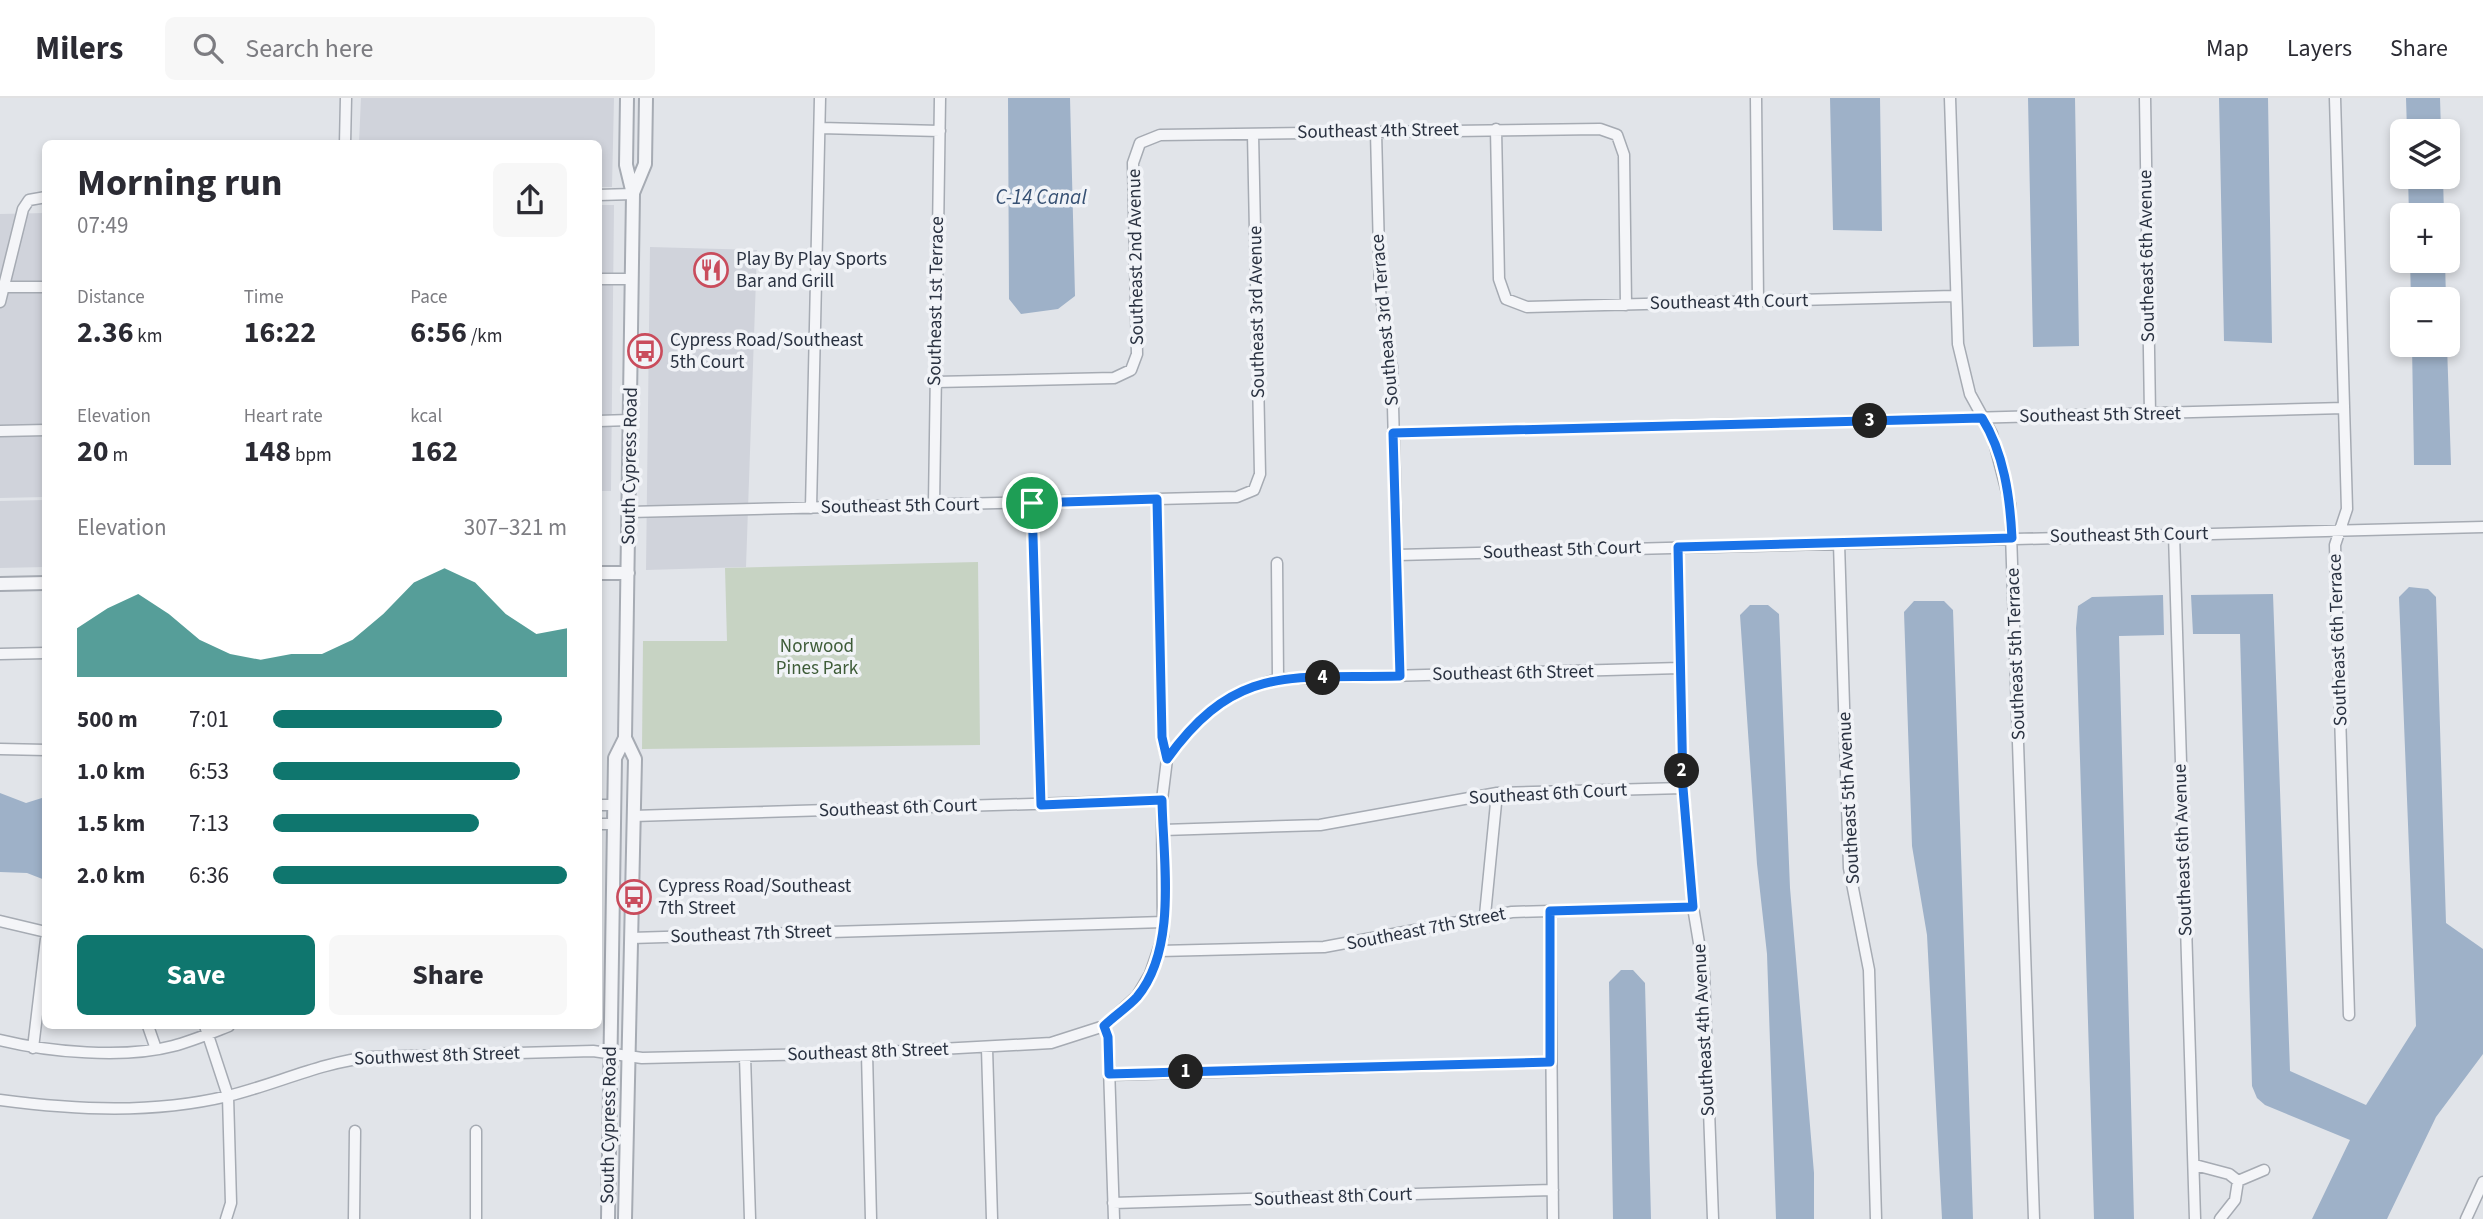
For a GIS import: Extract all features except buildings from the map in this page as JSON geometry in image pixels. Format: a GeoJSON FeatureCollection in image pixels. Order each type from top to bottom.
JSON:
{"type":"FeatureCollection","features":[{"type":"Feature","properties":{"kind":"street"},"geometry":{"type":"LineString","coordinates":[[345,140],[346,98]]}},
{"type":"Feature","properties":{"kind":"street","name":"South Cypress Road"},"geometry":{"type":"LineString","coordinates":[[608,1219],[615,758],[625,738],[628,573],[633,194],[626,165],[627,98]]}},
{"type":"Feature","properties":{"kind":"street","name":"South Cypress Road"},"geometry":{"type":"LineString","coordinates":[[633,194],[645,164],[646,98]]}},
{"type":"Feature","properties":{"kind":"street"},"geometry":{"type":"LineString","coordinates":[[811,508],[820,98]]}},
{"type":"Feature","properties":{"kind":"street","name":"Southeast 1st Terrace"},"geometry":{"type":"LineString","coordinates":[[934,505],[940,98]]}},
{"type":"Feature","properties":{"kind":"street"},"geometry":{"type":"LineString","coordinates":[[1756,98],[1758,301]]}},
{"type":"Feature","properties":{"kind":"street","name":"Southeast 5th Terrace"},"geometry":{"type":"LineString","coordinates":[[1950,98],[1954,296],[1962,369],[1982,418],[1992,434],[2007,484],[2012,538],[2034,1219]]}},
{"type":"Feature","properties":{"kind":"street","name":"Southeast 6th Avenue"},"geometry":{"type":"LineString","coordinates":[[2144,98],[2150,414]]}},
{"type":"Feature","properties":{"kind":"street","name":"Southeast 6th Terrace"},"geometry":{"type":"LineString","coordinates":[[2335,98],[2347,509],[2335,544],[2349,1016]]}},
{"type":"Feature","properties":{"kind":"street"},"geometry":{"type":"LineString","coordinates":[[820,128],[940,131]]}},
{"type":"Feature","properties":{"kind":"street","name":"Southeast 4th Street"},"geometry":{"type":"LineString","coordinates":[[1140,143],[1160,135],[1597,128],[1617,135],[1624,155],[1626,304]]}},
{"type":"Feature","properties":{"kind":"street","name":"Southeast 4th Court"},"geometry":{"type":"LineString","coordinates":[[1496,130],[1499,279],[1506,299],[1527,307],[1954,296]]}},
{"type":"Feature","properties":{"kind":"street","name":"Southeast 3rd Terrace"},"geometry":{"type":"LineString","coordinates":[[1376,132],[1380,291],[1390,337],[1400,676]]}},
{"type":"Feature","properties":{"kind":"street","name":"Southeast 3rd Avenue"},"geometry":{"type":"LineString","coordinates":[[1254,134],[1260,474],[1254,490]]}},
{"type":"Feature","properties":{"kind":"street","name":"Southeast 2nd Avenue"},"geometry":{"type":"LineString","coordinates":[[935,382],[1114,378],[1131,370],[1137,354],[1133,163],[1140,143]]}},
{"type":"Feature","properties":{"kind":"street"},"geometry":{"type":"LineString","coordinates":[[602,195],[633,194]]}},
{"type":"Feature","properties":{"kind":"street"},"geometry":{"type":"LineString","coordinates":[[0,302],[23,209],[29,200],[42,198]]}},
{"type":"Feature","properties":{"kind":"street"},"geometry":{"type":"LineString","coordinates":[[602,279],[632,279]]}},
{"type":"Feature","properties":{"kind":"street"},"geometry":{"type":"LineString","coordinates":[[4,287],[42,286]]}},
{"type":"Feature","properties":{"kind":"street","name":"Southeast 5th Street"},"geometry":{"type":"LineString","coordinates":[[1393,433],[2344,408]]}},
{"type":"Feature","properties":{"kind":"street"},"geometry":{"type":"LineString","coordinates":[[602,421],[630,420]]}},
{"type":"Feature","properties":{"kind":"street"},"geometry":{"type":"LineString","coordinates":[[0,431],[42,430]]}},
{"type":"Feature","properties":{"kind":"street","name":"Southeast 5th Court"},"geometry":{"type":"LineString","coordinates":[[629,512],[1157,499],[1237,496],[1254,490]]}},
{"type":"Feature","properties":{"kind":"street"},"geometry":{"type":"LineString","coordinates":[[1114,1219],[1108,1037],[1104,1026],[1137,996],[1159,951],[1164,922],[1162,800],[1167,759],[1162,737],[1157,499]]}},
{"type":"Feature","properties":{"kind":"street"},"geometry":{"type":"LineString","coordinates":[[1032,503],[1041,805]]}},
{"type":"Feature","properties":{"kind":"street","name":"Southeast 5th Court"},"geometry":{"type":"LineString","coordinates":[[1397,555],[2483,527]]}},
{"type":"Feature","properties":{"kind":"street","name":"Southeast 6th Avenue"},"geometry":{"type":"LineString","coordinates":[[2174,534],[2175,644],[2196,1219]]}},
{"type":"Feature","properties":{"kind":"street","name":"Southeast 5th Avenue"},"geometry":{"type":"LineString","coordinates":[[1839,543],[1849,868],[1869,970],[1876,1219]]}},
{"type":"Feature","properties":{"kind":"street","name":"Southeast 4th Avenue"},"geometry":{"type":"LineString","coordinates":[[1678,547],[1683,788],[1693,907],[1704,974],[1713,1219]]}},
{"type":"Feature","properties":{"kind":"street"},"geometry":{"type":"LineString","coordinates":[[1277,563],[1278,679]]}},
{"type":"Feature","properties":{"kind":"street"},"geometry":{"type":"LineString","coordinates":[[602,573],[628,573]]}},
{"type":"Feature","properties":{"kind":"street"},"geometry":{"type":"LineString","coordinates":[[0,584],[42,583]]}},
{"type":"Feature","properties":{"kind":"street"},"geometry":{"type":"LineString","coordinates":[[0,654],[42,653]]}},
{"type":"Feature","properties":{"kind":"street","name":"Southeast 6th Street"},"geometry":{"type":"LineString","coordinates":[[1167,759],[1189,728],[1225,698],[1251,686],[1278,679],[1680,668]]}},
{"type":"Feature","properties":{"kind":"street","name":"South Cypress Road"},"geometry":{"type":"LineString","coordinates":[[625,738],[635,759],[625,1219]]}},
{"type":"Feature","properties":{"kind":"street"},"geometry":{"type":"LineString","coordinates":[[0,748],[42,750]]}},
{"type":"Feature","properties":{"kind":"street","name":"Southeast 6th Court"},"geometry":{"type":"LineString","coordinates":[[1163,830],[1320,825],[1497,793],[1683,788]]}},
{"type":"Feature","properties":{"kind":"street"},"geometry":{"type":"LineString","coordinates":[[1485,915],[1497,793]]}},
{"type":"Feature","properties":{"kind":"street","name":"Southeast 6th Court"},"geometry":{"type":"LineString","coordinates":[[633,816],[1162,800]]}},
{"type":"Feature","properties":{"kind":"street"},"geometry":{"type":"LineString","coordinates":[[602,804],[615,805]]}},
{"type":"Feature","properties":{"kind":"street"},"geometry":{"type":"LineString","coordinates":[[602,824],[614,824]]}},
{"type":"Feature","properties":{"kind":"street","name":"Southeast 7th Street"},"geometry":{"type":"LineString","coordinates":[[1159,951],[1324,947],[1485,915],[1693,907]]}},
{"type":"Feature","properties":{"kind":"street"},"geometry":{"type":"LineString","coordinates":[[1550,911],[1553,1219]]}},
{"type":"Feature","properties":{"kind":"street"},"geometry":{"type":"LineString","coordinates":[[0,921],[42,931]]}},
{"type":"Feature","properties":{"kind":"street","name":"Southeast 7th Street"},"geometry":{"type":"LineString","coordinates":[[631,938],[1164,922]]}},
{"type":"Feature","properties":{"kind":"street"},"geometry":{"type":"LineString","coordinates":[[33,1048],[42,973]]}},
{"type":"Feature","properties":{"kind":"street","name":"Southeast 8th Street"},"geometry":{"type":"LineString","coordinates":[[628,1056],[867,1053],[1051,1044],[1104,1026]]}},
{"type":"Feature","properties":{"kind":"street"},"geometry":{"type":"LineString","coordinates":[[149,1029],[156,1049]]}},
{"type":"Feature","properties":{"kind":"street"},"geometry":{"type":"LineString","coordinates":[[0,1040],[33,1048],[93,1052],[156,1049],[206,1030],[228,1096],[231,1202],[227,1217]]}},
{"type":"Feature","properties":{"kind":"street"},"geometry":{"type":"LineString","coordinates":[[987,1048],[992,1219]]}},
{"type":"Feature","properties":{"kind":"street","name":"Southwest 8th Street"},"geometry":{"type":"LineString","coordinates":[[0,1100],[86,1110],[162,1106],[228,1096],[338,1060],[593,1051],[628,1056]]}},
{"type":"Feature","properties":{"kind":"street"},"geometry":{"type":"LineString","coordinates":[[867,1053],[871,1219]]}},
{"type":"Feature","properties":{"kind":"street"},"geometry":{"type":"LineString","coordinates":[[745,1056],[750,1219]]}},
{"type":"Feature","properties":{"kind":"street"},"geometry":{"type":"LineString","coordinates":[[1109,1074],[1550,1062]]}},
{"type":"Feature","properties":{"kind":"street"},"geometry":{"type":"LineString","coordinates":[[354,1219],[355,1131]]}},
{"type":"Feature","properties":{"kind":"street"},"geometry":{"type":"LineString","coordinates":[[476,1131],[476,1219]]}},
{"type":"Feature","properties":{"kind":"street"},"geometry":{"type":"LineString","coordinates":[[2195,1165],[2229,1174],[2238,1181]]}},
{"type":"Feature","properties":{"kind":"street"},"geometry":{"type":"LineString","coordinates":[[2238,1181],[2264,1170]]}},
{"type":"Feature","properties":{"kind":"street"},"geometry":{"type":"LineString","coordinates":[[2220,1219],[2235,1200],[2238,1181]]}},
{"type":"Feature","properties":{"kind":"street"},"geometry":{"type":"LineString","coordinates":[[2466,1219],[2483,1182]]}},
{"type":"Feature","properties":{"kind":"street","name":"Southeast 8th Court"},"geometry":{"type":"LineString","coordinates":[[1113,1203],[1553,1190]]}},
{"type":"Feature","properties":{"kind":"shaded area"},"geometry":{"type":"Polygon","coordinates":[[[361,98],[614,98],[612,187],[602,187],[602,140],[359,140],[361,98]]]}},
{"type":"Feature","properties":{"kind":"shaded area"},"geometry":{"type":"Polygon","coordinates":[[[602,205],[614,205],[611,491],[602,491],[602,205]]]}},
{"type":"Feature","properties":{"kind":"shaded area"},"geometry":{"type":"Polygon","coordinates":[[[42,213],[42,497],[0,498],[0,214],[42,213]]]}},
{"type":"Feature","properties":{"kind":"shaded area"},"geometry":{"type":"Polygon","coordinates":[[[650,247],[757,250],[746,567],[646,570],[650,247]]]}},
{"type":"Feature","properties":{"kind":"shaded area"},"geometry":{"type":"Polygon","coordinates":[[[42,500],[42,567],[0,568],[0,501],[42,500]]]}},
{"type":"Feature","properties":{"kind":"green space","name":"Norwood Pines Park"},"geometry":{"type":"Polygon","coordinates":[[[978,562],[980,745],[642,749],[643,641],[727,641],[725,568],[978,562]]]}},
{"type":"Feature","properties":{"kind":"water","name":"C-14 Canal"},"geometry":{"type":"Polygon","coordinates":[[[1008,98],[1070,98],[1075,296],[1058,309],[1021,314],[1009,299],[1008,98]]]}},
{"type":"Feature","properties":{"kind":"water"},"geometry":{"type":"Polygon","coordinates":[[[1830,98],[1880,98],[1882,231],[1833,230],[1830,98]]]}},
{"type":"Feature","properties":{"kind":"water"},"geometry":{"type":"Polygon","coordinates":[[[2028,98],[2075,98],[2079,346],[2033,347],[2028,98]]]}},
{"type":"Feature","properties":{"kind":"water"},"geometry":{"type":"Polygon","coordinates":[[[2219,98],[2268,98],[2272,343],[2224,341],[2219,98]]]}},
{"type":"Feature","properties":{"kind":"water"},"geometry":{"type":"Polygon","coordinates":[[[2406,98],[2440,98],[2441,119],[2407,119],[2406,98]]]}},
{"type":"Feature","properties":{"kind":"water"},"geometry":{"type":"Polygon","coordinates":[[[2408,189],[2443,189],[2444,203],[2409,203],[2408,189]]]}},
{"type":"Feature","properties":{"kind":"water"},"geometry":{"type":"Polygon","coordinates":[[[2410,273],[2445,273],[2446,287],[2411,287],[2410,273]]]}},
{"type":"Feature","properties":{"kind":"water"},"geometry":{"type":"Polygon","coordinates":[[[2412,357],[2447,357],[2451,465],[2414,465],[2412,357]]]}},
{"type":"Feature","properties":{"kind":"water"},"geometry":{"type":"Polygon","coordinates":[[[2409,587],[2428,589],[2436,597],[2446,923],[2483,949],[2483,1054],[2436,1117],[2387,1219],[2312,1219],[2350,1140],[2265,1105],[2257,1098],[2252,1086],[2240,634],[2193,634],[2191,595],[2273,594],[2290,1071],[2366,1105],[2416,1026],[2399,597],[2409,587]]]}},
{"type":"Feature","properties":{"kind":"water"},"geometry":{"type":"Polygon","coordinates":[[[2163,595],[2164,635],[2119,636],[2134,1219],[2094,1219],[2076,628],[2078,606],[2092,597],[2163,595]]]}},
{"type":"Feature","properties":{"kind":"water"},"geometry":{"type":"Polygon","coordinates":[[[1914,601],[1944,601],[1953,610],[1973,1219],[1942,1219],[1927,935],[1912,846],[1904,612],[1914,601]]]}},
{"type":"Feature","properties":{"kind":"water"},"geometry":{"type":"Polygon","coordinates":[[[1750,605],[1768,605],[1779,614],[1790,888],[1814,1173],[1814,1219],[1776,1219],[1767,954],[1757,864],[1740,615],[1750,605]]]}},
{"type":"Feature","properties":{"kind":"water"},"geometry":{"type":"Polygon","coordinates":[[[0,793],[26,803],[42,798],[42,879],[27,873],[0,872],[0,793]]]}},
{"type":"Feature","properties":{"kind":"water"},"geometry":{"type":"Polygon","coordinates":[[[1621,970],[1633,970],[1645,983],[1651,1219],[1613,1219],[1609,982],[1621,970]]]}},
{"type":"Feature","properties":{"kind":"place","name":"Play By Play Sports Bar and Grill"},"geometry":{"type":"Point","coordinates":[711,270]}},
{"type":"Feature","properties":{"kind":"place","name":"Cypress Road/Southeast 5th Court"},"geometry":{"type":"Point","coordinates":[645,351]}},
{"type":"Feature","properties":{"kind":"place","name":"Cypress Road/Southeast 7th Street"},"geometry":{"type":"Point","coordinates":[634,897]}},
{"type":"Feature","properties":{"kind":"route"},"geometry":{"type":"LineString","coordinates":[[1982,418],[1992,434],[2007,484],[2012,538],[1678,547],[1683,788],[1686,849],[1693,907],[1550,911],[1550,1062],[1109,1074],[1108,1037],[1104,1026],[1137,996],[1150,974],[1163,936],[1162,800],[1041,805],[1032,503],[1157,499],[1162,737],[1167,759],[1189,728],[1210,709],[1225,698],[1251,686],[1278,679],[1400,676],[1393,433],[1982,418]]}}]}
